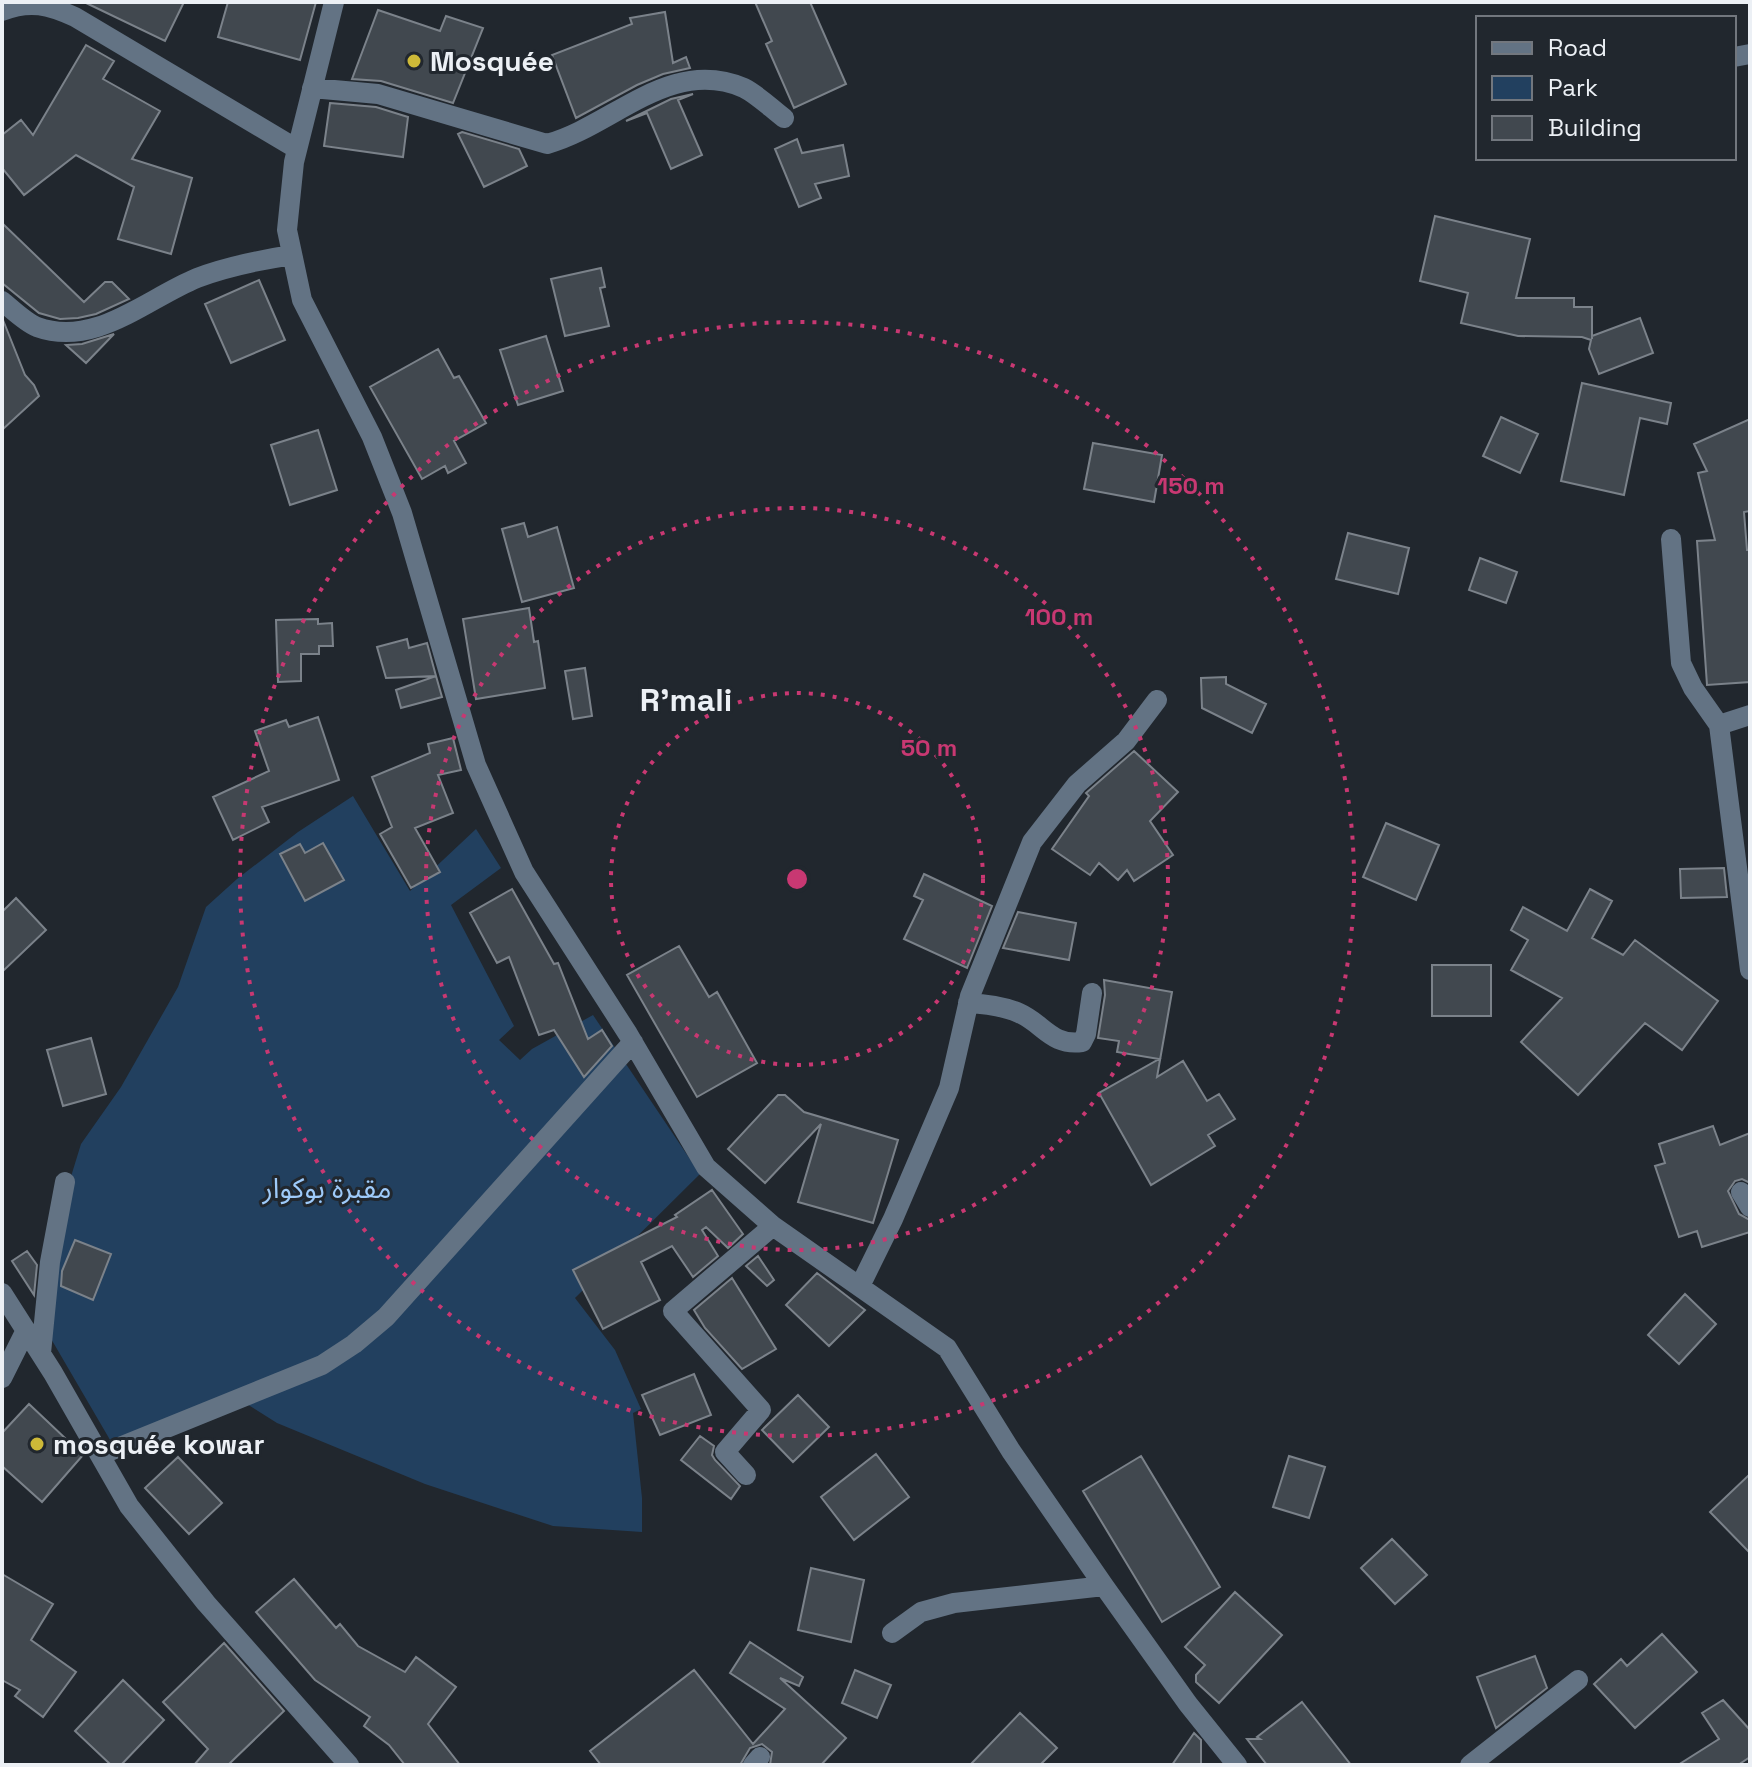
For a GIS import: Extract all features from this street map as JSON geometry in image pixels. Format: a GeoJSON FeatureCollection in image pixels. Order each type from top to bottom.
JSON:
{"type":"FeatureCollection","features":[{"type":"Feature","properties":{"kind":"street"},"geometry":{"type":"LineString","coordinates":[[334,2],[297,149],[287,230],[292,255],[302,300],[372,437],[402,513],[476,765],[524,872],[633,1042],[706,1167],[773,1226],[947,1348],[1011,1451],[1104,1586],[1188,1704],[1237,1765]]}},
{"type":"Feature","properties":{"kind":"street"},"geometry":{"type":"LineString","coordinates":[[2,11],[35,3],[48,5],[75,17],[297,149]]}},
{"type":"Feature","properties":{"kind":"street"},"geometry":{"type":"LineString","coordinates":[[312,88],[378,94],[547,144],[567,138],[647,95],[681,82],[701,80],[745,89],[784,118]]}},
{"type":"Feature","properties":{"kind":"street"},"geometry":{"type":"LineString","coordinates":[[2,301],[35,326],[71,334],[111,322],[196,279],[241,263],[292,255]]}},
{"type":"Feature","properties":{"kind":"street"},"geometry":{"type":"LineString","coordinates":[[1671,539],[1681,663],[1693,688],[1719,725],[1750,970]]}},
{"type":"Feature","properties":{"kind":"street"},"geometry":{"type":"LineString","coordinates":[[860,1286],[893,1219],[949,1088],[968,1003],[1032,842],[1077,784],[1126,741],[1157,700]]}},
{"type":"Feature","properties":{"kind":"street"},"geometry":{"type":"LineString","coordinates":[[1719,725],[1750,715]]}},
{"type":"Feature","properties":{"kind":"street"},"geometry":{"type":"LineString","coordinates":[[968,1003],[985,1004],[1023,1015],[1050,1036],[1069,1044],[1082,1042],[1086,1034],[1092,993]]}},
{"type":"Feature","properties":{"kind":"street"},"geometry":{"type":"LineString","coordinates":[[100,1455],[322,1365],[354,1344],[386,1317],[633,1042]]}},
{"type":"Feature","properties":{"kind":"street"},"geometry":{"type":"LineString","coordinates":[[41,1353],[50,1262],[65,1182]]}},
{"type":"Feature","properties":{"kind":"street"},"geometry":{"type":"LineString","coordinates":[[746,1475],[725,1452],[761,1410],[673,1311],[773,1226]]}},
{"type":"Feature","properties":{"kind":"street"},"geometry":{"type":"LineString","coordinates":[[2,1293],[41,1353],[129,1506],[340,1762]]}},
{"type":"Feature","properties":{"kind":"street"},"geometry":{"type":"LineString","coordinates":[[2,1378],[26,1330]]}},
{"type":"Feature","properties":{"kind":"street"},"geometry":{"type":"LineString","coordinates":[[892,1633],[921,1612],[954,1603],[1104,1586]]}},
{"type":"Feature","properties":{"kind":"street"},"geometry":{"type":"LineString","coordinates":[[1470,1765],[1578,1680]]}},
{"type":"Feature","properties":{"kind":"green space","name":"مقبرة بوكوار"},"geometry":{"type":"Polygon","coordinates":[[[353,796],[410,891],[476,829],[501,868],[451,905],[514,1026],[499,1040],[520,1060],[532,1049],[593,1015],[700,1174],[575,1298],[615,1350],[641,1409],[633,1413],[642,1498],[642,1532],[553,1526],[425,1484],[277,1423],[231,1394],[113,1445],[50,1337],[65,1196],[81,1144],[121,1087],[178,987],[206,907],[298,832],[353,796]]]}},
{"type":"Feature","properties":{"kind":"building"},"geometry":{"type":"Polygon","coordinates":[[[84,2],[184,2],[165,41],[84,2]]]}},
{"type":"Feature","properties":{"kind":"building"},"geometry":{"type":"Polygon","coordinates":[[[228,2],[316,2],[300,60],[218,37],[228,2]]]}},
{"type":"Feature","properties":{"kind":"building"},"geometry":{"type":"Polygon","coordinates":[[[755,2],[810,2],[846,84],[794,108],[766,44],[772,41],[755,2]]]}},
{"type":"Feature","properties":{"kind":"building","name":"Mosquée"},"geometry":{"type":"Polygon","coordinates":[[[378,10],[440,31],[446,16],[483,28],[453,103],[381,81],[352,79],[378,10]]]}},
{"type":"Feature","properties":{"kind":"building"},"geometry":{"type":"Polygon","coordinates":[[[665,12],[673,63],[686,57],[690,68],[663,74],[637,85],[576,118],[552,55],[632,24],[630,18],[665,12]]]}},
{"type":"Feature","properties":{"kind":"building"},"geometry":{"type":"Polygon","coordinates":[[[86,45],[114,61],[103,79],[160,111],[132,159],[192,178],[171,254],[118,239],[134,187],[76,155],[24,195],[2,168],[2,135],[21,120],[33,135],[86,45]]]}},
{"type":"Feature","properties":{"kind":"building"},"geometry":{"type":"Polygon","coordinates":[[[693,94],[678,100],[702,155],[671,169],[647,113],[626,121],[671,99],[693,94]]]}},
{"type":"Feature","properties":{"kind":"building"},"geometry":{"type":"Polygon","coordinates":[[[330,103],[376,107],[408,117],[403,157],[324,146],[330,103]]]}},
{"type":"Feature","properties":{"kind":"building"},"geometry":{"type":"Polygon","coordinates":[[[462,132],[519,149],[527,166],[484,187],[458,134],[462,132]]]}},
{"type":"Feature","properties":{"kind":"building"},"geometry":{"type":"Polygon","coordinates":[[[797,139],[802,153],[843,145],[849,176],[815,184],[821,198],[799,207],[775,149],[797,139]]]}},
{"type":"Feature","properties":{"kind":"building"},"geometry":{"type":"Polygon","coordinates":[[[1435,216],[1530,239],[1516,298],[1574,298],[1574,307],[1592,307],[1592,336],[1640,318],[1653,353],[1599,374],[1589,349],[1591,340],[1582,337],[1518,336],[1461,323],[1468,293],[1420,281],[1435,216]]]}},
{"type":"Feature","properties":{"kind":"building"},"geometry":{"type":"Polygon","coordinates":[[[2,223],[84,302],[105,282],[112,282],[129,299],[96,314],[78,318],[60,319],[39,313],[2,283],[2,223]]]}},
{"type":"Feature","properties":{"kind":"building"},"geometry":{"type":"Polygon","coordinates":[[[601,268],[605,287],[600,288],[609,326],[565,336],[551,279],[601,268]]]}},
{"type":"Feature","properties":{"kind":"building"},"geometry":{"type":"Polygon","coordinates":[[[259,280],[285,340],[231,363],[205,304],[259,280]]]}},
{"type":"Feature","properties":{"kind":"building"},"geometry":{"type":"Polygon","coordinates":[[[3,320],[25,375],[39,396],[2,430],[3,320]]]}},
{"type":"Feature","properties":{"kind":"building"},"geometry":{"type":"Polygon","coordinates":[[[114,334],[86,363],[66,345],[82,344],[114,334]]]}},
{"type":"Feature","properties":{"kind":"building"},"geometry":{"type":"Polygon","coordinates":[[[546,336],[563,391],[518,405],[500,350],[546,336]]]}},
{"type":"Feature","properties":{"kind":"building"},"geometry":{"type":"Polygon","coordinates":[[[438,349],[454,378],[459,376],[486,423],[454,441],[466,463],[448,473],[445,466],[422,479],[370,387],[438,349]]]}},
{"type":"Feature","properties":{"kind":"building"},"geometry":{"type":"Polygon","coordinates":[[[1582,383],[1671,403],[1667,424],[1640,418],[1624,495],[1561,481],[1582,383]]]}},
{"type":"Feature","properties":{"kind":"building"},"geometry":{"type":"Polygon","coordinates":[[[1501,417],[1538,434],[1520,473],[1483,456],[1501,417]]]}},
{"type":"Feature","properties":{"kind":"building"},"geometry":{"type":"Polygon","coordinates":[[[1750,419],[1750,511],[1744,512],[1747,550],[1750,550],[1750,682],[1707,685],[1697,541],[1715,540],[1698,473],[1707,471],[1694,444],[1750,419]]]}},
{"type":"Feature","properties":{"kind":"building"},"geometry":{"type":"Polygon","coordinates":[[[318,430],[337,490],[290,505],[271,445],[318,430]]]}},
{"type":"Feature","properties":{"kind":"building"},"geometry":{"type":"Polygon","coordinates":[[[1093,443],[1162,455],[1154,502],[1084,489],[1093,443]]]}},
{"type":"Feature","properties":{"kind":"building"},"geometry":{"type":"Polygon","coordinates":[[[524,523],[528,537],[557,527],[574,588],[522,602],[502,529],[524,523]]]}},
{"type":"Feature","properties":{"kind":"building"},"geometry":{"type":"Polygon","coordinates":[[[1348,533],[1409,548],[1398,594],[1336,579],[1348,533]]]}},
{"type":"Feature","properties":{"kind":"building"},"geometry":{"type":"Polygon","coordinates":[[[1480,558],[1517,572],[1506,603],[1469,590],[1480,558]]]}},
{"type":"Feature","properties":{"kind":"building"},"geometry":{"type":"Polygon","coordinates":[[[529,608],[545,688],[476,699],[463,619],[529,608]]]}},
{"type":"Feature","properties":{"kind":"building"},"geometry":{"type":"Polygon","coordinates":[[[318,619],[318,624],[332,623],[333,646],[319,646],[319,654],[301,654],[301,681],[278,682],[276,620],[318,619]]]}},
{"type":"Feature","properties":{"kind":"building"},"geometry":{"type":"Polygon","coordinates":[[[407,639],[409,648],[427,643],[436,676],[386,678],[377,647],[407,639]]]}},
{"type":"Feature","properties":{"kind":"building"},"geometry":{"type":"Polygon","coordinates":[[[585,668],[592,716],[573,719],[565,671],[585,668]]]}},
{"type":"Feature","properties":{"kind":"building"},"geometry":{"type":"Polygon","coordinates":[[[436,676],[442,697],[401,708],[396,690],[436,676]]]}},
{"type":"Feature","properties":{"kind":"building"},"geometry":{"type":"Polygon","coordinates":[[[1226,677],[1226,684],[1266,704],[1252,733],[1202,708],[1201,678],[1226,677]]]}},
{"type":"Feature","properties":{"kind":"building"},"geometry":{"type":"Polygon","coordinates":[[[318,717],[339,780],[262,807],[269,822],[233,840],[213,797],[269,771],[255,731],[286,720],[289,727],[318,717]]]}},
{"type":"Feature","properties":{"kind":"building"},"geometry":{"type":"Polygon","coordinates":[[[453,738],[461,770],[438,775],[453,813],[415,828],[440,872],[411,888],[380,834],[392,827],[372,777],[430,753],[428,744],[453,738]]]}},
{"type":"Feature","properties":{"kind":"building"},"geometry":{"type":"Polygon","coordinates":[[[1134,751],[1178,792],[1150,821],[1173,855],[1134,881],[1127,870],[1118,880],[1099,863],[1090,875],[1052,849],[1089,796],[1086,793],[1134,751]]]}},
{"type":"Feature","properties":{"kind":"building"},"geometry":{"type":"Polygon","coordinates":[[[1386,823],[1439,845],[1416,900],[1363,877],[1386,823]]]}},
{"type":"Feature","properties":{"kind":"building"},"geometry":{"type":"Polygon","coordinates":[[[323,843],[344,880],[305,901],[280,854],[300,844],[305,853],[323,843]]]}},
{"type":"Feature","properties":{"kind":"building"},"geometry":{"type":"Polygon","coordinates":[[[1724,868],[1727,897],[1681,898],[1680,869],[1724,868]]]}},
{"type":"Feature","properties":{"kind":"building"},"geometry":{"type":"Polygon","coordinates":[[[924,874],[992,906],[967,968],[904,939],[923,900],[914,896],[924,874]]]}},
{"type":"Feature","properties":{"kind":"building"},"geometry":{"type":"Polygon","coordinates":[[[512,889],[554,964],[558,963],[588,1039],[602,1030],[612,1046],[584,1077],[554,1030],[539,1035],[509,957],[497,963],[470,913],[512,889]]]}},
{"type":"Feature","properties":{"kind":"building"},"geometry":{"type":"Polygon","coordinates":[[[1590,889],[1612,901],[1592,938],[1623,955],[1635,940],[1718,1001],[1682,1050],[1645,1023],[1578,1095],[1521,1042],[1562,998],[1511,970],[1528,940],[1511,930],[1523,907],[1567,931],[1590,889]]]}},
{"type":"Feature","properties":{"kind":"building"},"geometry":{"type":"Polygon","coordinates":[[[16,898],[46,930],[2,972],[2,912],[16,898]]]}},
{"type":"Feature","properties":{"kind":"building"},"geometry":{"type":"Polygon","coordinates":[[[1018,912],[1076,923],[1069,960],[1003,948],[1018,912]]]}},
{"type":"Feature","properties":{"kind":"building"},"geometry":{"type":"Polygon","coordinates":[[[679,946],[709,997],[717,992],[757,1063],[697,1097],[627,975],[679,946]]]}},
{"type":"Feature","properties":{"kind":"building"},"geometry":{"type":"Polygon","coordinates":[[[1432,965],[1491,965],[1491,1016],[1432,1016],[1432,965]]]}},
{"type":"Feature","properties":{"kind":"building"},"geometry":{"type":"Polygon","coordinates":[[[1104,980],[1172,992],[1157,1077],[1183,1061],[1207,1101],[1219,1094],[1235,1119],[1208,1135],[1215,1146],[1151,1185],[1099,1093],[1159,1059],[1117,1052],[1119,1041],[1098,1038],[1105,995],[1104,980]]]}},
{"type":"Feature","properties":{"kind":"building"},"geometry":{"type":"Polygon","coordinates":[[[91,1038],[106,1094],[63,1106],[47,1050],[91,1038]]]}},
{"type":"Feature","properties":{"kind":"building"},"geometry":{"type":"Polygon","coordinates":[[[778,1095],[785,1095],[804,1112],[898,1140],[873,1223],[798,1202],[821,1124],[765,1183],[728,1149],[778,1095]]]}},
{"type":"Feature","properties":{"kind":"building"},"geometry":{"type":"Polygon","coordinates":[[[1713,1126],[1720,1145],[1750,1133],[1750,1183],[1742,1179],[1735,1181],[1728,1191],[1739,1214],[1750,1220],[1750,1232],[1702,1247],[1697,1231],[1679,1237],[1655,1166],[1665,1163],[1659,1144],[1713,1126]]]}},
{"type":"Feature","properties":{"kind":"building"},"geometry":{"type":"Polygon","coordinates":[[[712,1190],[743,1234],[728,1248],[706,1227],[702,1230],[718,1256],[693,1277],[672,1246],[641,1262],[660,1300],[603,1329],[573,1270],[677,1217],[675,1215],[712,1190]]]}},
{"type":"Feature","properties":{"kind":"building"},"geometry":{"type":"Polygon","coordinates":[[[75,1240],[111,1254],[93,1300],[61,1286],[62,1271],[75,1240]]]}},
{"type":"Feature","properties":{"kind":"building"},"geometry":{"type":"Polygon","coordinates":[[[27,1251],[37,1265],[34,1295],[12,1261],[27,1251]]]}},
{"type":"Feature","properties":{"kind":"building"},"geometry":{"type":"Polygon","coordinates":[[[758,1256],[774,1280],[767,1286],[746,1266],[758,1256]]]}},
{"type":"Feature","properties":{"kind":"building"},"geometry":{"type":"Polygon","coordinates":[[[817,1273],[865,1310],[829,1346],[786,1305],[817,1273]]]}},
{"type":"Feature","properties":{"kind":"building"},"geometry":{"type":"Polygon","coordinates":[[[732,1278],[776,1349],[742,1369],[705,1328],[694,1310],[732,1278]]]}},
{"type":"Feature","properties":{"kind":"building"},"geometry":{"type":"Polygon","coordinates":[[[1685,1294],[1716,1324],[1679,1364],[1648,1335],[1685,1294]]]}},
{"type":"Feature","properties":{"kind":"building"},"geometry":{"type":"Polygon","coordinates":[[[694,1374],[711,1415],[660,1435],[642,1395],[694,1374]]]}},
{"type":"Feature","properties":{"kind":"building"},"geometry":{"type":"Polygon","coordinates":[[[798,1395],[829,1427],[793,1462],[762,1430],[798,1395]]]}},
{"type":"Feature","properties":{"kind":"building","name":"mosquée kowar"},"geometry":{"type":"Polygon","coordinates":[[[29,1404],[83,1455],[42,1502],[2,1466],[2,1433],[29,1404]]]}},
{"type":"Feature","properties":{"kind":"building"},"geometry":{"type":"Polygon","coordinates":[[[700,1436],[714,1446],[712,1455],[715,1460],[740,1486],[731,1499],[681,1460],[700,1436]]]}},
{"type":"Feature","properties":{"kind":"building"},"geometry":{"type":"Polygon","coordinates":[[[876,1454],[909,1497],[854,1540],[821,1497],[876,1454]]]}},
{"type":"Feature","properties":{"kind":"building"},"geometry":{"type":"Polygon","coordinates":[[[1141,1456],[1220,1587],[1162,1622],[1083,1491],[1141,1456]]]}},
{"type":"Feature","properties":{"kind":"building"},"geometry":{"type":"Polygon","coordinates":[[[1289,1456],[1325,1467],[1309,1518],[1273,1507],[1289,1456]]]}},
{"type":"Feature","properties":{"kind":"building"},"geometry":{"type":"Polygon","coordinates":[[[178,1457],[222,1503],[189,1534],[145,1488],[178,1457]]]}},
{"type":"Feature","properties":{"kind":"building"},"geometry":{"type":"Polygon","coordinates":[[[1750,1474],[1750,1553],[1710,1512],[1750,1474]]]}},
{"type":"Feature","properties":{"kind":"building"},"geometry":{"type":"Polygon","coordinates":[[[1392,1539],[1427,1575],[1395,1604],[1361,1568],[1392,1539]]]}},
{"type":"Feature","properties":{"kind":"building"},"geometry":{"type":"Polygon","coordinates":[[[811,1568],[864,1580],[851,1642],[798,1630],[811,1568]]]}},
{"type":"Feature","properties":{"kind":"building"},"geometry":{"type":"Polygon","coordinates":[[[2,1574],[53,1604],[31,1640],[76,1672],[43,1717],[15,1696],[20,1690],[2,1680],[2,1574]]]}},
{"type":"Feature","properties":{"kind":"building"},"geometry":{"type":"Polygon","coordinates":[[[294,1579],[336,1628],[340,1624],[358,1646],[405,1672],[416,1657],[456,1687],[428,1724],[460,1765],[405,1765],[389,1745],[364,1726],[370,1717],[315,1680],[256,1612],[294,1579]]]}},
{"type":"Feature","properties":{"kind":"building"},"geometry":{"type":"Polygon","coordinates":[[[1235,1592],[1282,1635],[1219,1703],[1196,1682],[1196,1675],[1205,1665],[1185,1647],[1235,1592]]]}},
{"type":"Feature","properties":{"kind":"building"},"geometry":{"type":"Polygon","coordinates":[[[1662,1634],[1697,1672],[1635,1728],[1594,1684],[1621,1659],[1627,1666],[1662,1634]]]}},
{"type":"Feature","properties":{"kind":"building"},"geometry":{"type":"Polygon","coordinates":[[[750,1642],[803,1677],[799,1686],[780,1678],[846,1738],[821,1765],[770,1765],[772,1752],[762,1744],[750,1748],[740,1765],[601,1765],[590,1751],[694,1670],[753,1744],[785,1709],[730,1673],[750,1642]]]}},
{"type":"Feature","properties":{"kind":"building"},"geometry":{"type":"Polygon","coordinates":[[[224,1643],[284,1711],[228,1765],[194,1765],[208,1749],[163,1702],[224,1643]]]}},
{"type":"Feature","properties":{"kind":"building"},"geometry":{"type":"Polygon","coordinates":[[[1535,1656],[1547,1688],[1496,1728],[1477,1677],[1535,1656]]]}},
{"type":"Feature","properties":{"kind":"building"},"geometry":{"type":"Polygon","coordinates":[[[855,1670],[891,1685],[877,1718],[842,1703],[855,1670]]]}},
{"type":"Feature","properties":{"kind":"building"},"geometry":{"type":"Polygon","coordinates":[[[123,1680],[164,1720],[121,1765],[111,1765],[75,1731],[123,1680]]]}},
{"type":"Feature","properties":{"kind":"building"},"geometry":{"type":"Polygon","coordinates":[[[1723,1700],[1750,1730],[1750,1757],[1738,1765],[1678,1765],[1719,1739],[1702,1713],[1723,1700]]]}},
{"type":"Feature","properties":{"kind":"building"},"geometry":{"type":"Polygon","coordinates":[[[1302,1702],[1351,1765],[1267,1765],[1247,1739],[1260,1739],[1257,1737],[1302,1702]]]}},
{"type":"Feature","properties":{"kind":"building"},"geometry":{"type":"Polygon","coordinates":[[[1020,1713],[1057,1748],[1040,1765],[970,1765],[1020,1713]]]}},
{"type":"Feature","properties":{"kind":"building"},"geometry":{"type":"Polygon","coordinates":[[[1194,1733],[1201,1740],[1201,1765],[1172,1765],[1194,1733]]]}},
{"type":"Feature","properties":{"kind":"place","name":"Mosquée"},"geometry":{"type":"Point","coordinates":[414,61]}},
{"type":"Feature","properties":{"kind":"place","name":"mosquée kowar"},"geometry":{"type":"Point","coordinates":[37,1444]}},
{"type":"Feature","properties":{"kind":"district","name":"R'mali"},"geometry":{"type":"Point","coordinates":[686,700]}}]}
